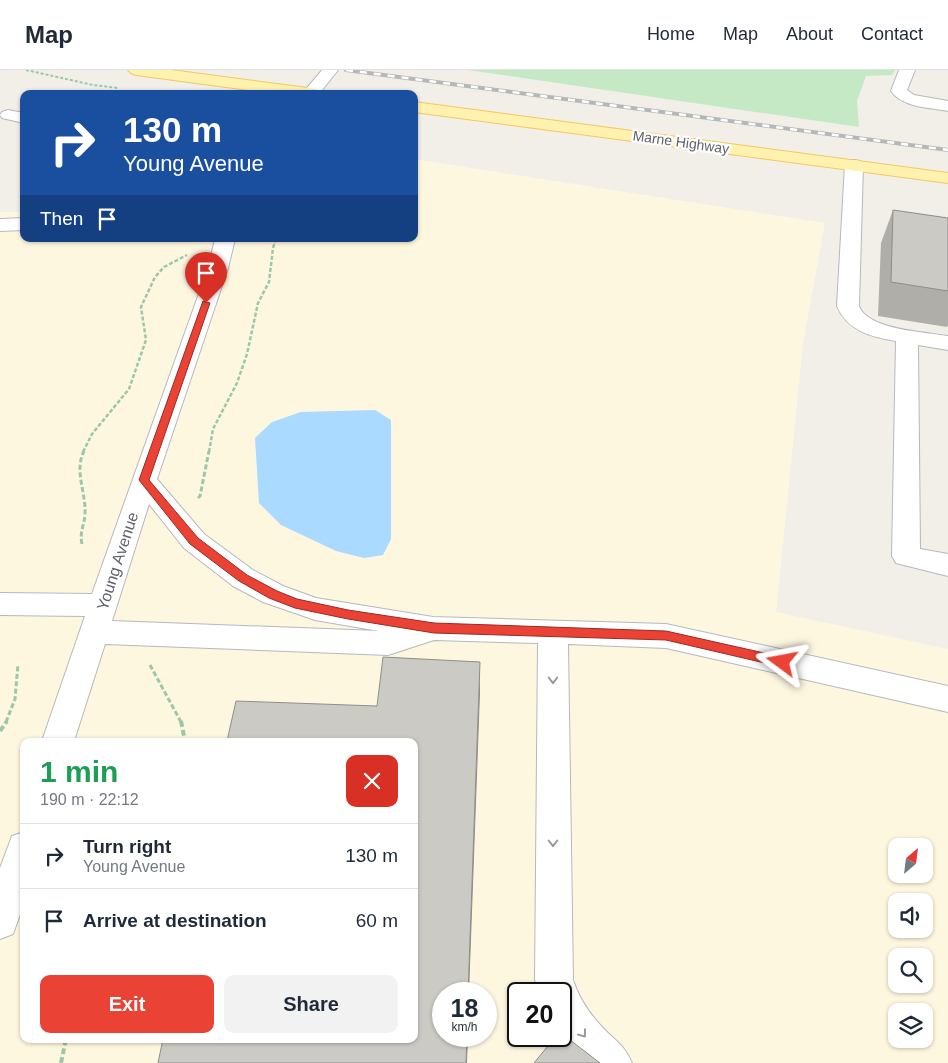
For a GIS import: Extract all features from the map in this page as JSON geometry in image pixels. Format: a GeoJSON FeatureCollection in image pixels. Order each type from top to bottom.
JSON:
{"type":"FeatureCollection","features":[{"type":"Feature","properties":{"kind":"main road"},"geometry":{"type":"LineString","coordinates":[[136,70],[288,90]]}},
{"type":"Feature","properties":{"kind":"main road","name":"Marne Highway"},"geometry":{"type":"LineString","coordinates":[[418,108],[948,178]]}},
{"type":"Feature","properties":{"kind":"street"},"geometry":{"type":"LineString","coordinates":[[313,90],[330,70]]}},
{"type":"Feature","properties":{"kind":"street"},"geometry":{"type":"LineString","coordinates":[[908,70],[899,91],[909,99],[948,106]]}},
{"type":"Feature","properties":{"kind":"street"},"geometry":{"type":"LineString","coordinates":[[854,165],[848,306],[852,316],[878,331],[948,343]]}},
{"type":"Feature","properties":{"kind":"street"},"geometry":{"type":"LineString","coordinates":[[0,225],[20,224]]}},
{"type":"Feature","properties":{"kind":"street","name":"Young Avenue"},"geometry":{"type":"LineString","coordinates":[[59,738],[144,480],[218,268],[224,242]]}},
{"type":"Feature","properties":{"kind":"street"},"geometry":{"type":"LineString","coordinates":[[907,336],[906,556],[948,565]]}},
{"type":"Feature","properties":{"kind":"street"},"geometry":{"type":"LineString","coordinates":[[144,480],[194,541],[243,578],[273,594],[315,608],[434,628],[666,636],[948,699]]}},
{"type":"Feature","properties":{"kind":"street"},"geometry":{"type":"LineString","coordinates":[[0,604],[103,605]]}},
{"type":"Feature","properties":{"kind":"street"},"geometry":{"type":"LineString","coordinates":[[94,632],[388,643],[434,628]]}},
{"type":"Feature","properties":{"kind":"street"},"geometry":{"type":"LineString","coordinates":[[553,632],[555,982]]}},
{"type":"Feature","properties":{"kind":"street"},"geometry":{"type":"LineString","coordinates":[[0,921],[20,860]]}},
{"type":"Feature","properties":{"kind":"street"},"geometry":{"type":"LineString","coordinates":[[572,1020],[593,1047],[612,1063]]}},
{"type":"Feature","properties":{"kind":"path"},"geometry":{"type":"LineString","coordinates":[[26,70],[93,85],[120,88]]}},
{"type":"Feature","properties":{"kind":"path"},"geometry":{"type":"LineString","coordinates":[[195,501],[200,496],[213,429],[237,382],[247,354],[258,303],[269,282],[275,242]]}},
{"type":"Feature","properties":{"kind":"path"},"geometry":{"type":"LineString","coordinates":[[82,544],[80,535],[85,513],[80,488],[80,459],[92,434],[129,390],[146,340],[141,307],[155,277],[164,267],[187,255]]}},
{"type":"Feature","properties":{"kind":"path"},"geometry":{"type":"LineString","coordinates":[[148,660],[180,718],[184,738]]}},
{"type":"Feature","properties":{"kind":"path"},"geometry":{"type":"LineString","coordinates":[[0,731],[7,722],[17,691],[18,664]]}},
{"type":"Feature","properties":{"kind":"path"},"geometry":{"type":"LineString","coordinates":[[61,1063],[65,1043]]}},
{"type":"Feature","properties":{"kind":"shaded area"},"geometry":{"type":"Polygon","coordinates":[[[418,160],[825,223],[803,343],[776,612],[948,649],[948,1063],[0,1063],[0,212],[20,212],[20,242],[418,242],[418,160]]]}},
{"type":"Feature","properties":{"kind":"green space"},"geometry":{"type":"Polygon","coordinates":[[[468,70],[895,70],[892,75],[866,76],[857,101],[859,127],[468,70]]]}},
{"type":"Feature","properties":{"kind":"water"},"geometry":{"type":"Polygon","coordinates":[[[375,410],[391,420],[391,539],[383,555],[364,558],[336,551],[281,525],[259,503],[255,438],[272,422],[301,412],[375,410]]]}},
{"type":"Feature","properties":{"kind":"building"},"geometry":{"type":"Polygon","coordinates":[[[893,210],[948,218],[948,291],[891,282],[893,210]]]}},
{"type":"Feature","properties":{"kind":"building"},"geometry":{"type":"Polygon","coordinates":[[[383,657],[480,662],[468,982],[432,982],[432,1047],[467,1047],[466,1063],[158,1063],[162,1043],[418,1043],[418,738],[228,738],[236,701],[377,706],[383,657]]]}},
{"type":"Feature","properties":{"kind":"building"},"geometry":{"type":"Polygon","coordinates":[[[572,1041],[600,1063],[534,1063],[547,1047],[572,1047],[572,1041]]]}},
{"type":"Feature","properties":{"kind":"railway"},"geometry":{"type":"LineString","coordinates":[[346,70],[948,150]]}},
{"type":"Feature","properties":{"kind":"route"},"geometry":{"type":"LineString","coordinates":[[206,303],[144,480],[194,541],[243,578],[295,603],[348,615],[434,628],[666,636],[782,662]]}}]}
